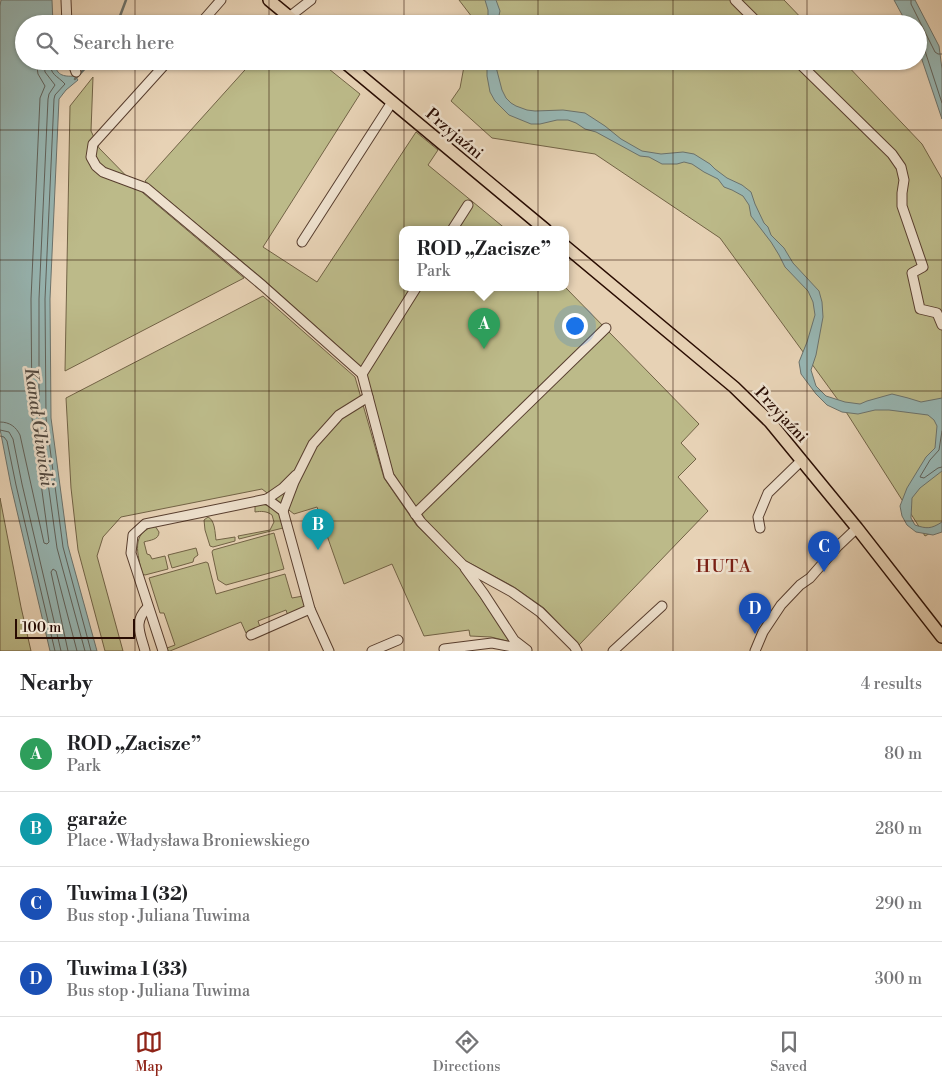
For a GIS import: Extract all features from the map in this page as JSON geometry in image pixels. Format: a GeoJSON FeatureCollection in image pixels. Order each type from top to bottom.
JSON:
{"type":"FeatureCollection","features":[{"type":"Feature","properties":{"kind":"main road"},"geometry":{"type":"LineString","coordinates":[[269,0],[288,15]]}},
{"type":"Feature","properties":{"kind":"main road","name":"Przyjaźni"},"geometry":{"type":"LineString","coordinates":[[354,70],[541,226]]}},
{"type":"Feature","properties":{"kind":"main road","name":"Przyjaźni"},"geometry":{"type":"LineString","coordinates":[[569,249],[741,393],[770,422],[942,636]]}},
{"type":"Feature","properties":{"kind":"street"},"geometry":{"type":"LineString","coordinates":[[66,0],[67,15]]}},
{"type":"Feature","properties":{"kind":"street"},"geometry":{"type":"LineString","coordinates":[[208,15],[221,0]]}},
{"type":"Feature","properties":{"kind":"street"},"geometry":{"type":"LineString","coordinates":[[298,15],[311,0]]}},
{"type":"Feature","properties":{"kind":"street"},"geometry":{"type":"LineString","coordinates":[[735,0],[750,15]]}},
{"type":"Feature","properties":{"kind":"street"},"geometry":{"type":"LineString","coordinates":[[160,70],[93,144],[91,157],[96,166],[103,172],[146,188],[263,286],[362,374],[389,476],[421,522],[464,566],[514,640],[529,650]]}},
{"type":"Feature","properties":{"kind":"street"},"geometry":{"type":"LineString","coordinates":[[806,70],[892,154],[901,167],[904,180],[902,206],[923,267],[912,273],[920,309],[938,313],[942,325]]}},
{"type":"Feature","properties":{"kind":"street"},"geometry":{"type":"LineString","coordinates":[[302,242],[392,102]]}},
{"type":"Feature","properties":{"kind":"street"},"geometry":{"type":"LineString","coordinates":[[455,226],[468,205]]}},
{"type":"Feature","properties":{"kind":"street"},"geometry":{"type":"LineString","coordinates":[[362,374],[414,291]]}},
{"type":"Feature","properties":{"kind":"street"},"geometry":{"type":"LineString","coordinates":[[415,514],[606,328]]}},
{"type":"Feature","properties":{"kind":"street"},"geometry":{"type":"LineString","coordinates":[[329,651],[310,609],[283,511],[294,482],[314,444],[339,415],[368,397]]}},
{"type":"Feature","properties":{"kind":"street"},"geometry":{"type":"LineString","coordinates":[[760,528],[758,517],[768,493],[802,460]]}},
{"type":"Feature","properties":{"kind":"street"},"geometry":{"type":"LineString","coordinates":[[163,651],[131,553],[133,535],[145,524],[267,499],[283,488],[300,472]]}},
{"type":"Feature","properties":{"kind":"street"},"geometry":{"type":"LineString","coordinates":[[267,499],[283,511]]}},
{"type":"Feature","properties":{"kind":"street"},"geometry":{"type":"LineString","coordinates":[[755,651],[763,632],[781,605],[800,585],[810,578],[857,528]]}},
{"type":"Feature","properties":{"kind":"street"},"geometry":{"type":"LineString","coordinates":[[464,566],[512,592],[540,612],[577,651]]}},
{"type":"Feature","properties":{"kind":"street"},"geometry":{"type":"LineString","coordinates":[[145,651],[138,622],[148,606]]}},
{"type":"Feature","properties":{"kind":"street"},"geometry":{"type":"LineString","coordinates":[[613,651],[662,606]]}},
{"type":"Feature","properties":{"kind":"street"},"geometry":{"type":"LineString","coordinates":[[251,635],[310,609]]}},
{"type":"Feature","properties":{"kind":"street"},"geometry":{"type":"LineString","coordinates":[[372,651],[398,640]]}},
{"type":"Feature","properties":{"kind":"street"},"geometry":{"type":"LineString","coordinates":[[444,649],[492,643],[529,650]]}},
{"type":"Feature","properties":{"kind":"shaded area"},"geometry":{"type":"Polygon","coordinates":[[[459,0],[784,0],[798,15],[470,15],[459,0]]]}},
{"type":"Feature","properties":{"kind":"shaded area"},"geometry":{"type":"Polygon","coordinates":[[[245,70],[330,70],[360,94],[263,247],[317,282],[416,132],[438,150],[428,165],[502,226],[399,226],[399,291],[569,291],[699,424],[681,443],[696,459],[678,477],[708,511],[579,645],[544,608],[514,587],[466,561],[423,519],[393,473],[365,370],[263,279],[145,181],[245,70]]]}},
{"type":"Feature","properties":{"kind":"shaded area"},"geometry":{"type":"Polygon","coordinates":[[[463,70],[852,70],[922,144],[942,179],[942,527],[925,536],[841,404],[720,238],[595,154],[492,138],[451,101],[460,88],[463,70]]]}},
{"type":"Feature","properties":{"kind":"shaded area"},"geometry":{"type":"Polygon","coordinates":[[[93,77],[91,131],[99,148],[143,193],[244,278],[65,371],[70,106],[93,77]]]}},
{"type":"Feature","properties":{"kind":"shaded area"},"geometry":{"type":"Polygon","coordinates":[[[263,296],[355,377],[384,478],[417,526],[461,569],[511,642],[491,637],[470,636],[469,630],[424,636],[392,564],[344,584],[317,507],[294,514],[262,489],[121,517],[103,537],[97,556],[123,651],[105,651],[78,550],[71,488],[66,398],[263,296]]]}},
{"type":"Feature","properties":{"kind":"shaded area"},"geometry":{"type":"Polygon","coordinates":[[[0,498],[21,607],[31,651],[0,651],[0,498]]]}},
{"type":"Feature","properties":{"kind":"shaded area"},"geometry":{"type":"Polygon","coordinates":[[[259,504],[268,506],[279,513],[283,528],[239,539],[238,536],[270,530],[274,522],[272,515],[264,512],[255,512],[255,506],[259,504]]]}},
{"type":"Feature","properties":{"kind":"shaded area"},"geometry":{"type":"Polygon","coordinates":[[[208,517],[213,524],[216,540],[235,537],[235,541],[213,547],[210,546],[204,520],[208,517]]]}},
{"type":"Feature","properties":{"kind":"shaded area"},"geometry":{"type":"Polygon","coordinates":[[[155,526],[159,535],[154,539],[144,542],[147,554],[152,559],[165,556],[168,569],[145,575],[142,574],[139,559],[139,539],[147,529],[155,526]]]}},
{"type":"Feature","properties":{"kind":"shaded area"},"geometry":{"type":"Polygon","coordinates":[[[274,533],[284,569],[226,585],[218,580],[213,550],[274,533]]]}},
{"type":"Feature","properties":{"kind":"shaded area"},"geometry":{"type":"Polygon","coordinates":[[[196,548],[198,555],[194,558],[193,562],[172,568],[168,555],[196,548]]]}},
{"type":"Feature","properties":{"kind":"shaded area"},"geometry":{"type":"Polygon","coordinates":[[[208,563],[216,594],[285,574],[292,598],[303,596],[304,608],[288,616],[286,610],[258,621],[260,627],[246,633],[241,622],[166,651],[167,648],[175,645],[164,613],[160,613],[149,578],[208,563]]]}},
{"type":"Feature","properties":{"kind":"water","name":"Kanał Gliwicki"},"geometry":{"type":"Polygon","coordinates":[[[1,0],[52,0],[53,15],[15,15],[15,70],[57,70],[60,74],[75,76],[78,80],[59,99],[50,299],[51,418],[68,546],[97,651],[50,651],[11,486],[0,429],[1,0]]]}},
{"type":"Feature","properties":{"kind":"water"},"geometry":{"type":"Polygon","coordinates":[[[485,0],[496,0],[500,11],[499,15],[488,15],[485,0]]]}},
{"type":"Feature","properties":{"kind":"water"},"geometry":{"type":"Polygon","coordinates":[[[894,0],[915,0],[923,15],[902,15],[894,0]]]}},
{"type":"Feature","properties":{"kind":"water"},"geometry":{"type":"Polygon","coordinates":[[[927,23],[939,46],[942,69],[942,119],[925,70],[927,70],[927,23]]]}},
{"type":"Feature","properties":{"kind":"water"},"geometry":{"type":"Polygon","coordinates":[[[487,70],[497,70],[506,98],[516,106],[535,111],[563,110],[585,113],[621,139],[642,151],[661,154],[683,152],[694,154],[727,178],[742,185],[751,192],[771,235],[784,248],[793,263],[819,291],[823,317],[816,355],[811,370],[816,386],[826,396],[860,404],[892,394],[921,402],[942,398],[942,471],[920,488],[912,498],[911,518],[915,525],[926,528],[942,522],[942,532],[933,535],[916,532],[907,525],[902,516],[900,506],[907,488],[926,457],[935,448],[937,426],[934,420],[928,415],[889,410],[875,410],[858,414],[842,412],[827,405],[816,394],[801,374],[799,362],[815,315],[813,302],[808,291],[785,267],[771,242],[751,216],[749,205],[743,196],[724,187],[718,179],[692,164],[684,162],[662,164],[649,157],[640,156],[596,132],[585,129],[568,120],[531,124],[509,115],[495,101],[490,92],[487,70]]]}},
{"type":"Feature","properties":{"kind":"waterway"},"geometry":{"type":"LineString","coordinates":[[120,15],[126,0]]}},
{"type":"Feature","properties":{"kind":"waterway"},"geometry":{"type":"LineString","coordinates":[[75,79],[84,70]]}},
{"type":"Feature","properties":{"kind":"place","name":"ROD „Zacisze”"},"geometry":{"type":"Point","coordinates":[484,349]}},
{"type":"Feature","properties":{"kind":"place","name":"garaże"},"geometry":{"type":"Point","coordinates":[318,550]}},
{"type":"Feature","properties":{"kind":"place","name":"Tuwima 1 (32)"},"geometry":{"type":"Point","coordinates":[824,572]}},
{"type":"Feature","properties":{"kind":"place","name":"Tuwima 1 (33)"},"geometry":{"type":"Point","coordinates":[755,634]}},
{"type":"Feature","properties":{"kind":"district","name":"HUTA"},"geometry":{"type":"Point","coordinates":[724,566]}}]}
